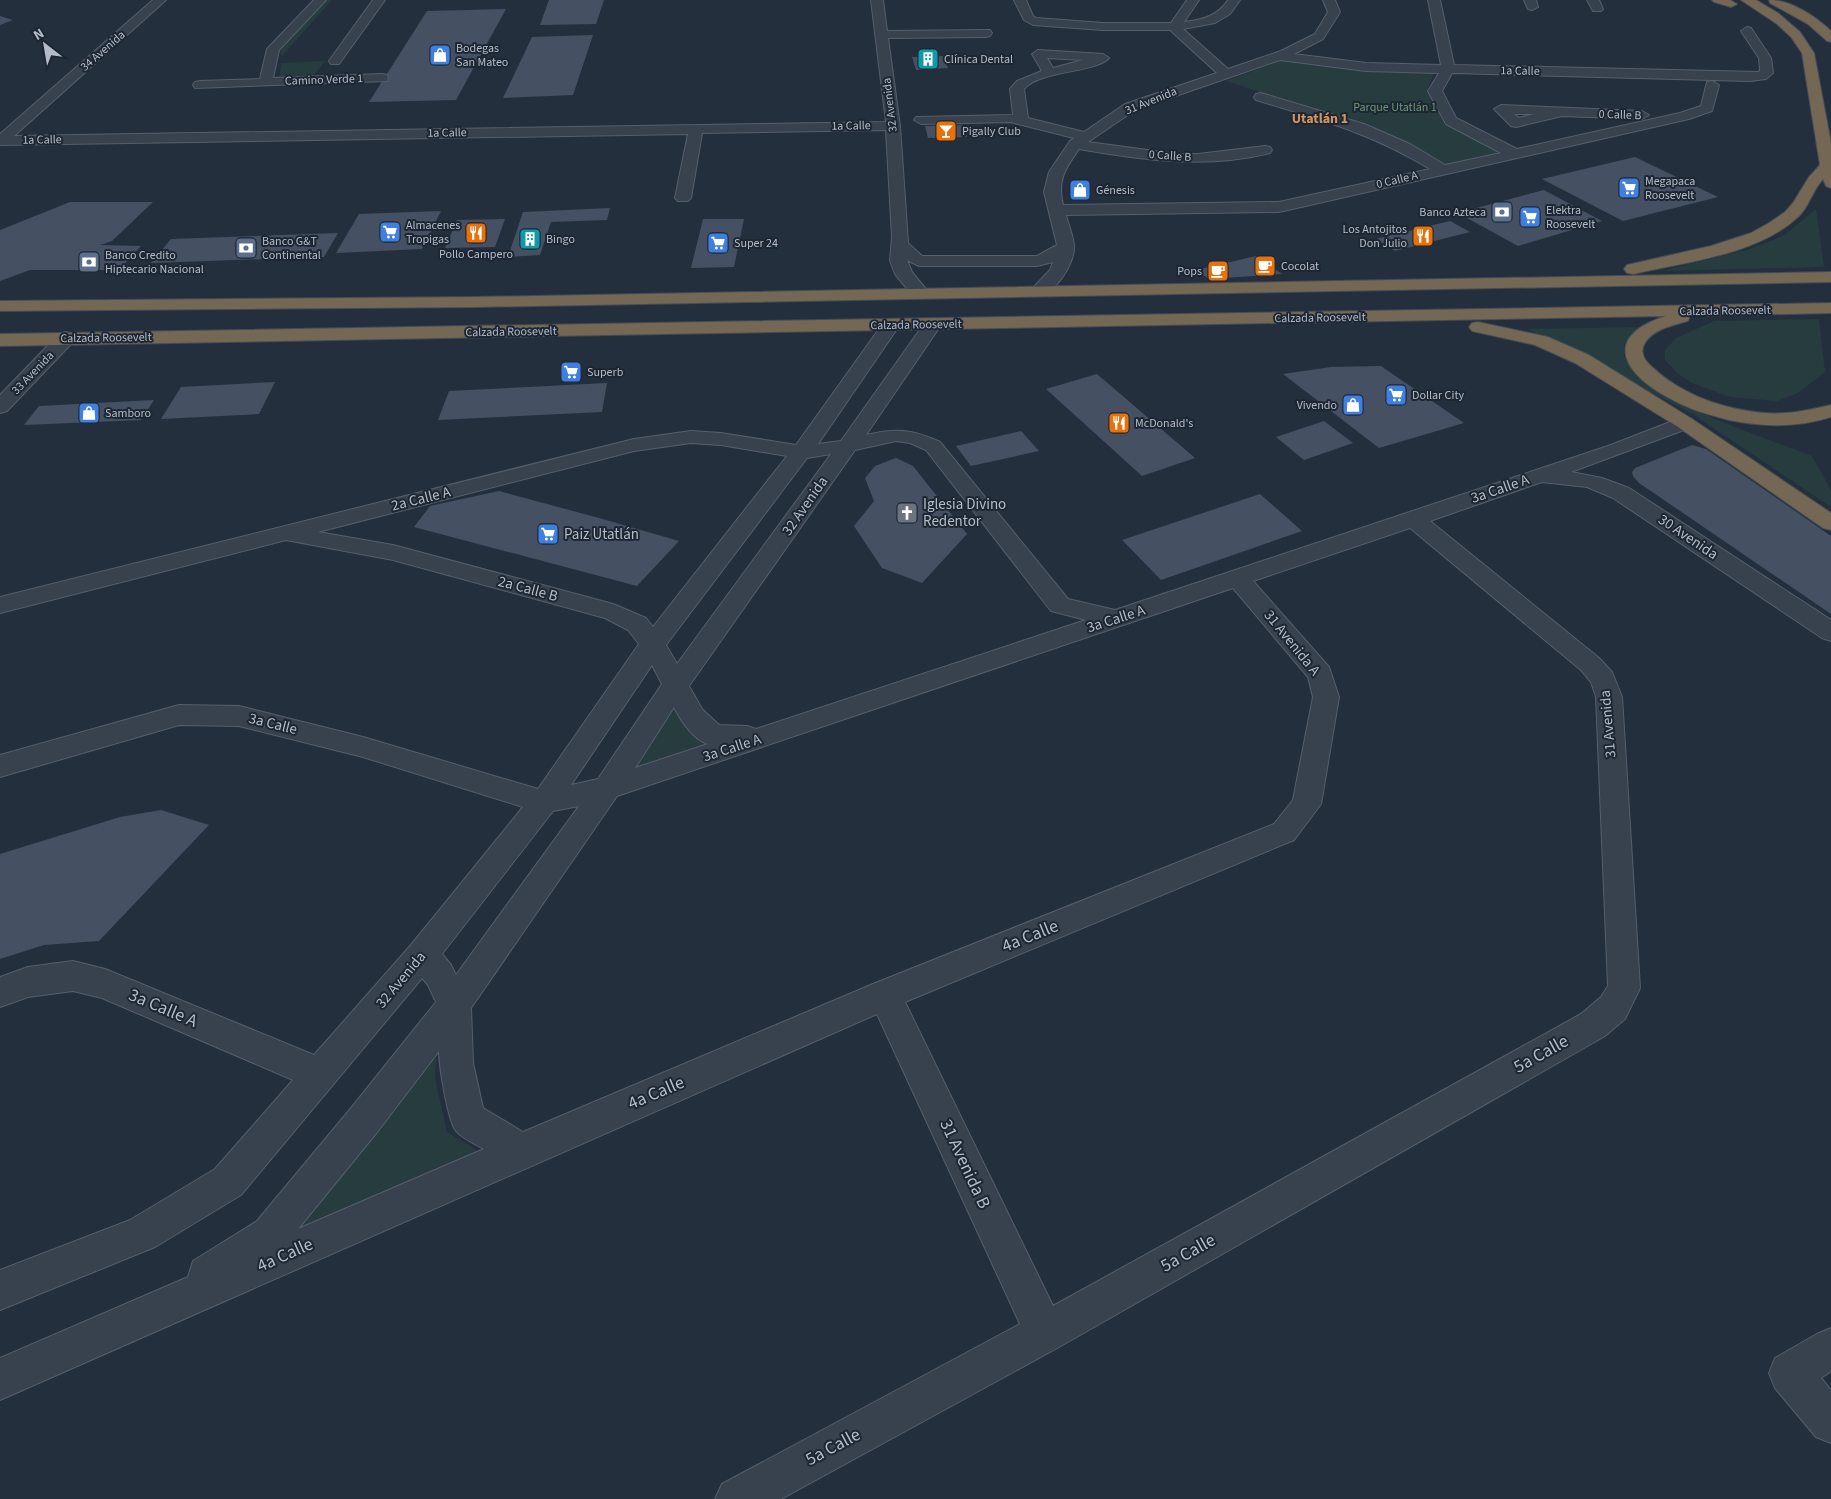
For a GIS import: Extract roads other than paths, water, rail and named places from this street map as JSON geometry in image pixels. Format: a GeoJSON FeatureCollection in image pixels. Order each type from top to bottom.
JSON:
{"type":"FeatureCollection","features":[{"type":"Feature","properties":{"kind":"highway"},"geometry":{"type":"LineString","coordinates":[[1718,0],[1728,2],[1808,52]]}},
{"type":"Feature","properties":{"kind":"highway"},"geometry":{"type":"LineString","coordinates":[[1747,0],[1784,21],[1808,52],[1831,183]]}},
{"type":"Feature","properties":{"kind":"highway"},"geometry":{"type":"LineString","coordinates":[[1773,0],[1811,21],[1824,30],[1831,38]]}},
{"type":"Feature","properties":{"kind":"highway"},"geometry":{"type":"LineString","coordinates":[[1778,0],[1819,11]]}},
{"type":"Feature","properties":{"kind":"highway"},"geometry":{"type":"LineString","coordinates":[[1584,281],[1702,253],[1765,233],[1782,222],[1799,207],[1814,180],[1828,166]]}},
{"type":"Feature","properties":{"kind":"highway"},"geometry":{"type":"LineString","coordinates":[[0,306],[493,301],[1831,277]]}},
{"type":"Feature","properties":{"kind":"highway"},"geometry":{"type":"LineString","coordinates":[[26,339],[58,306]]}},
{"type":"Feature","properties":{"kind":"highway","name":"Calzada Roosevelt"},"geometry":{"type":"LineString","coordinates":[[0,340],[890,326],[1831,308]]}},
{"type":"Feature","properties":{"kind":"highway"},"geometry":{"type":"LineString","coordinates":[[1698,311],[1653,328],[1637,339],[1633,353],[1637,362],[1651,378],[1689,400],[1741,415],[1785,419],[1815,416],[1831,411]]}},
{"type":"Feature","properties":{"kind":"highway"},"geometry":{"type":"LineString","coordinates":[[1367,317],[1475,326],[1509,332],[1541,341],[1563,350],[1597,368],[1685,423],[1831,523]]}},
{"type":"Feature","properties":{"kind":"street","name":"34 Avenida"},"geometry":{"type":"LineString","coordinates":[[0,141],[160,0]]}},
{"type":"Feature","properties":{"kind":"street","name":"Camino Verde 1"},"geometry":{"type":"LineString","coordinates":[[266,82],[273,48],[320,0]]}},
{"type":"Feature","properties":{"kind":"street"},"geometry":{"type":"LineString","coordinates":[[335,61],[379,0]]}},
{"type":"Feature","properties":{"kind":"street","name":"32 Avenida"},"geometry":{"type":"LineString","coordinates":[[877,0],[893,126],[899,244],[898,261],[904,274],[920,293]]}},
{"type":"Feature","properties":{"kind":"street"},"geometry":{"type":"LineString","coordinates":[[1020,0],[1028,18],[1033,21],[1134,28],[1174,27],[1216,18],[1225,13],[1234,0]]}},
{"type":"Feature","properties":{"kind":"street"},"geometry":{"type":"LineString","coordinates":[[1174,27],[1193,0]]}},
{"type":"Feature","properties":{"kind":"street","name":"31 Avenida"},"geometry":{"type":"LineString","coordinates":[[1039,291],[1058,272],[1066,247],[1052,192],[1056,172],[1080,140],[1130,108],[1280,56],[1319,36],[1334,12],[1329,0]]}},
{"type":"Feature","properties":{"kind":"street"},"geometry":{"type":"LineString","coordinates":[[1434,0],[1448,69],[1435,91],[1451,121],[1515,154]]}},
{"type":"Feature","properties":{"kind":"street"},"geometry":{"type":"LineString","coordinates":[[1174,27],[1226,74]]}},
{"type":"Feature","properties":{"kind":"street","name":"1a Calle"},"geometry":{"type":"LineString","coordinates":[[1280,56],[1366,67],[1761,76],[1767,73],[1764,58],[1747,31]]}},
{"type":"Feature","properties":{"kind":"street"},"geometry":{"type":"LineString","coordinates":[[881,35],[986,33]]}},
{"type":"Feature","properties":{"kind":"street"},"geometry":{"type":"LineString","coordinates":[[1021,121],[1018,86],[1050,73]]}},
{"type":"Feature","properties":{"kind":"street","name":"Camino Verde 1"},"geometry":{"type":"LineString","coordinates":[[200,85],[382,78]]}},
{"type":"Feature","properties":{"kind":"street","name":"0 Calle A"},"geometry":{"type":"LineString","coordinates":[[1058,210],[1279,206],[1684,116],[1707,108],[1712,85]]}},
{"type":"Feature","properties":{"kind":"street"},"geometry":{"type":"LineString","coordinates":[[1261,97],[1365,129],[1405,146],[1443,170]]}},
{"type":"Feature","properties":{"kind":"street","name":"0 Calle B"},"geometry":{"type":"LineString","coordinates":[[1556,113],[1684,116]]}},
{"type":"Feature","properties":{"kind":"street"},"geometry":{"type":"LineString","coordinates":[[921,120],[1010,118],[1080,140]]}},
{"type":"Feature","properties":{"kind":"street","name":"1a Calle"},"geometry":{"type":"LineString","coordinates":[[0,141],[893,126]]}},
{"type":"Feature","properties":{"kind":"street"},"geometry":{"type":"LineString","coordinates":[[683,198],[696,129]]}},
{"type":"Feature","properties":{"kind":"street","name":"0 Calle B"},"geometry":{"type":"LineString","coordinates":[[1080,140],[1129,153],[1166,157],[1198,158],[1265,150]]}},
{"type":"Feature","properties":{"kind":"street"},"geometry":{"type":"LineString","coordinates":[[899,244],[908,251],[911,257],[919,261],[1037,261],[1048,258],[1066,247]]}},
{"type":"Feature","properties":{"kind":"street","name":"32 Avenida"},"geometry":{"type":"LineString","coordinates":[[146,1316],[270,1234],[365,1119],[454,1005],[607,788],[675,685],[780,542],[932,325]]}},
{"type":"Feature","properties":{"kind":"street","name":"32 Avenida"},"geometry":{"type":"LineString","coordinates":[[0,1290],[142,1234],[228,1182],[422,955],[544,802],[653,644],[802,452],[890,326]]}},
{"type":"Feature","properties":{"kind":"street","name":"33 Avenida"},"geometry":{"type":"LineString","coordinates":[[0,407],[66,338]]}},
{"type":"Feature","properties":{"kind":"street","name":"3a Calle A"},"geometry":{"type":"LineString","coordinates":[[544,802],[607,788],[766,736],[1413,519],[1615,450],[1685,423]]}},
{"type":"Feature","properties":{"kind":"street","name":"2a Calle A"},"geometry":{"type":"LineString","coordinates":[[0,605],[634,446],[691,437],[721,439],[802,452],[896,436],[915,438],[933,446],[1060,605]]}},
{"type":"Feature","properties":{"kind":"street","name":"30 Avenida"},"geometry":{"type":"LineString","coordinates":[[1533,477],[1580,478],[1600,483],[1622,493],[1831,632]]}},
{"type":"Feature","properties":{"kind":"street"},"geometry":{"type":"LineString","coordinates":[[393,553],[377,541],[379,524],[397,508],[425,499]]}},
{"type":"Feature","properties":{"kind":"street","name":"31 Avenida"},"geometry":{"type":"LineString","coordinates":[[1413,519],[1590,664],[1603,679],[1609,697],[1624,988]]}},
{"type":"Feature","properties":{"kind":"street","name":"2a Calle B"},"geometry":{"type":"LineString","coordinates":[[282,533],[393,553],[613,612],[637,624],[653,644]]}},
{"type":"Feature","properties":{"kind":"street","name":"31 Avenida A"},"geometry":{"type":"LineString","coordinates":[[1238,578],[1320,674],[1326,697],[1307,804]]}},
{"type":"Feature","properties":{"kind":"street"},"geometry":{"type":"LineString","coordinates":[[1053,640],[1060,605],[1116,619]]}},
{"type":"Feature","properties":{"kind":"street"},"geometry":{"type":"LineString","coordinates":[[653,644],[692,716],[712,735],[766,736]]}},
{"type":"Feature","properties":{"kind":"street","name":"3a Calle"},"geometry":{"type":"LineString","coordinates":[[0,766],[179,715],[239,716],[363,747],[544,802]]}},
{"type":"Feature","properties":{"kind":"street","name":"4a Calle"},"geometry":{"type":"LineString","coordinates":[[0,1379],[521,1151],[885,995],[1284,832],[1307,804]]}},
{"type":"Feature","properties":{"kind":"street"},"geometry":{"type":"LineString","coordinates":[[422,955],[440,975],[454,1005],[456,1063],[468,1119],[521,1151]]}},
{"type":"Feature","properties":{"kind":"street","name":"3a Calle A"},"geometry":{"type":"LineString","coordinates":[[0,992],[28,982],[73,976],[105,984],[321,1075]]}},
{"type":"Feature","properties":{"kind":"street","name":"5a Calle"},"geometry":{"type":"LineString","coordinates":[[737,1499],[1045,1333],[1593,1025],[1613,1008],[1624,988]]}},
{"type":"Feature","properties":{"kind":"street","name":"31 Avenida B"},"geometry":{"type":"LineString","coordinates":[[885,995],[1045,1333]]}},
{"type":"Feature","properties":{"kind":"street"},"geometry":{"type":"LineString","coordinates":[[1831,1348],[1790,1373],[1831,1422]]}},
{"type":"Feature","properties":{"kind":"place","name":"Bodegas San Mateo"},"geometry":{"type":"Point","coordinates":[440,55]}},
{"type":"Feature","properties":{"kind":"place","name":"Clínica Dental"},"geometry":{"type":"Point","coordinates":[928,59]}},
{"type":"Feature","properties":{"kind":"place","name":"Pigally Club"},"geometry":{"type":"Point","coordinates":[946,131]}},
{"type":"Feature","properties":{"kind":"place","name":"Megapaca Roosevelt"},"geometry":{"type":"Point","coordinates":[1629,188]}},
{"type":"Feature","properties":{"kind":"place","name":"Génesis"},"geometry":{"type":"Point","coordinates":[1080,190]}},
{"type":"Feature","properties":{"kind":"place","name":"Banco Azteca"},"geometry":{"type":"Point","coordinates":[1502,212]}},
{"type":"Feature","properties":{"kind":"place","name":"Elektra Roosevelt"},"geometry":{"type":"Point","coordinates":[1530,217]}},
{"type":"Feature","properties":{"kind":"place","name":"Almacenes Tropigas"},"geometry":{"type":"Point","coordinates":[390,232]}},
{"type":"Feature","properties":{"kind":"place","name":"Pollo Campero"},"geometry":{"type":"Point","coordinates":[476,233]}},
{"type":"Feature","properties":{"kind":"place","name":"Los Antojitos Don Julio"},"geometry":{"type":"Point","coordinates":[1423,236]}},
{"type":"Feature","properties":{"kind":"place","name":"Bingo"},"geometry":{"type":"Point","coordinates":[530,239]}},
{"type":"Feature","properties":{"kind":"place","name":"Super 24"},"geometry":{"type":"Point","coordinates":[718,243]}},
{"type":"Feature","properties":{"kind":"place","name":"Banco G&T Continental"},"geometry":{"type":"Point","coordinates":[246,248]}},
{"type":"Feature","properties":{"kind":"place","name":"Banco Credito Hiptecario Nacional"},"geometry":{"type":"Point","coordinates":[89,262]}},
{"type":"Feature","properties":{"kind":"place","name":"Cocolat"},"geometry":{"type":"Point","coordinates":[1265,266]}},
{"type":"Feature","properties":{"kind":"place","name":"Pops"},"geometry":{"type":"Point","coordinates":[1218,271]}},
{"type":"Feature","properties":{"kind":"place","name":"Superb"},"geometry":{"type":"Point","coordinates":[571,372]}},
{"type":"Feature","properties":{"kind":"place","name":"Dollar City"},"geometry":{"type":"Point","coordinates":[1396,395]}},
{"type":"Feature","properties":{"kind":"place","name":"Vivendo"},"geometry":{"type":"Point","coordinates":[1353,405]}},
{"type":"Feature","properties":{"kind":"place","name":"Samboro"},"geometry":{"type":"Point","coordinates":[89,413]}},
{"type":"Feature","properties":{"kind":"place","name":"McDonald's"},"geometry":{"type":"Point","coordinates":[1119,423]}},
{"type":"Feature","properties":{"kind":"place","name":"Iglesia Divino Redentor"},"geometry":{"type":"Point","coordinates":[907,513]}},
{"type":"Feature","properties":{"kind":"place","name":"Paiz Utatlán"},"geometry":{"type":"Point","coordinates":[548,534]}},
{"type":"Feature","properties":{"kind":"district","name":"Utatlán 1"},"geometry":{"type":"Point","coordinates":[1320,119]}},
{"type":"Feature","properties":{"kind":"park label","name":"Parque Utatlán 1"},"geometry":{"type":"Point","coordinates":[1395,107]}}]}
